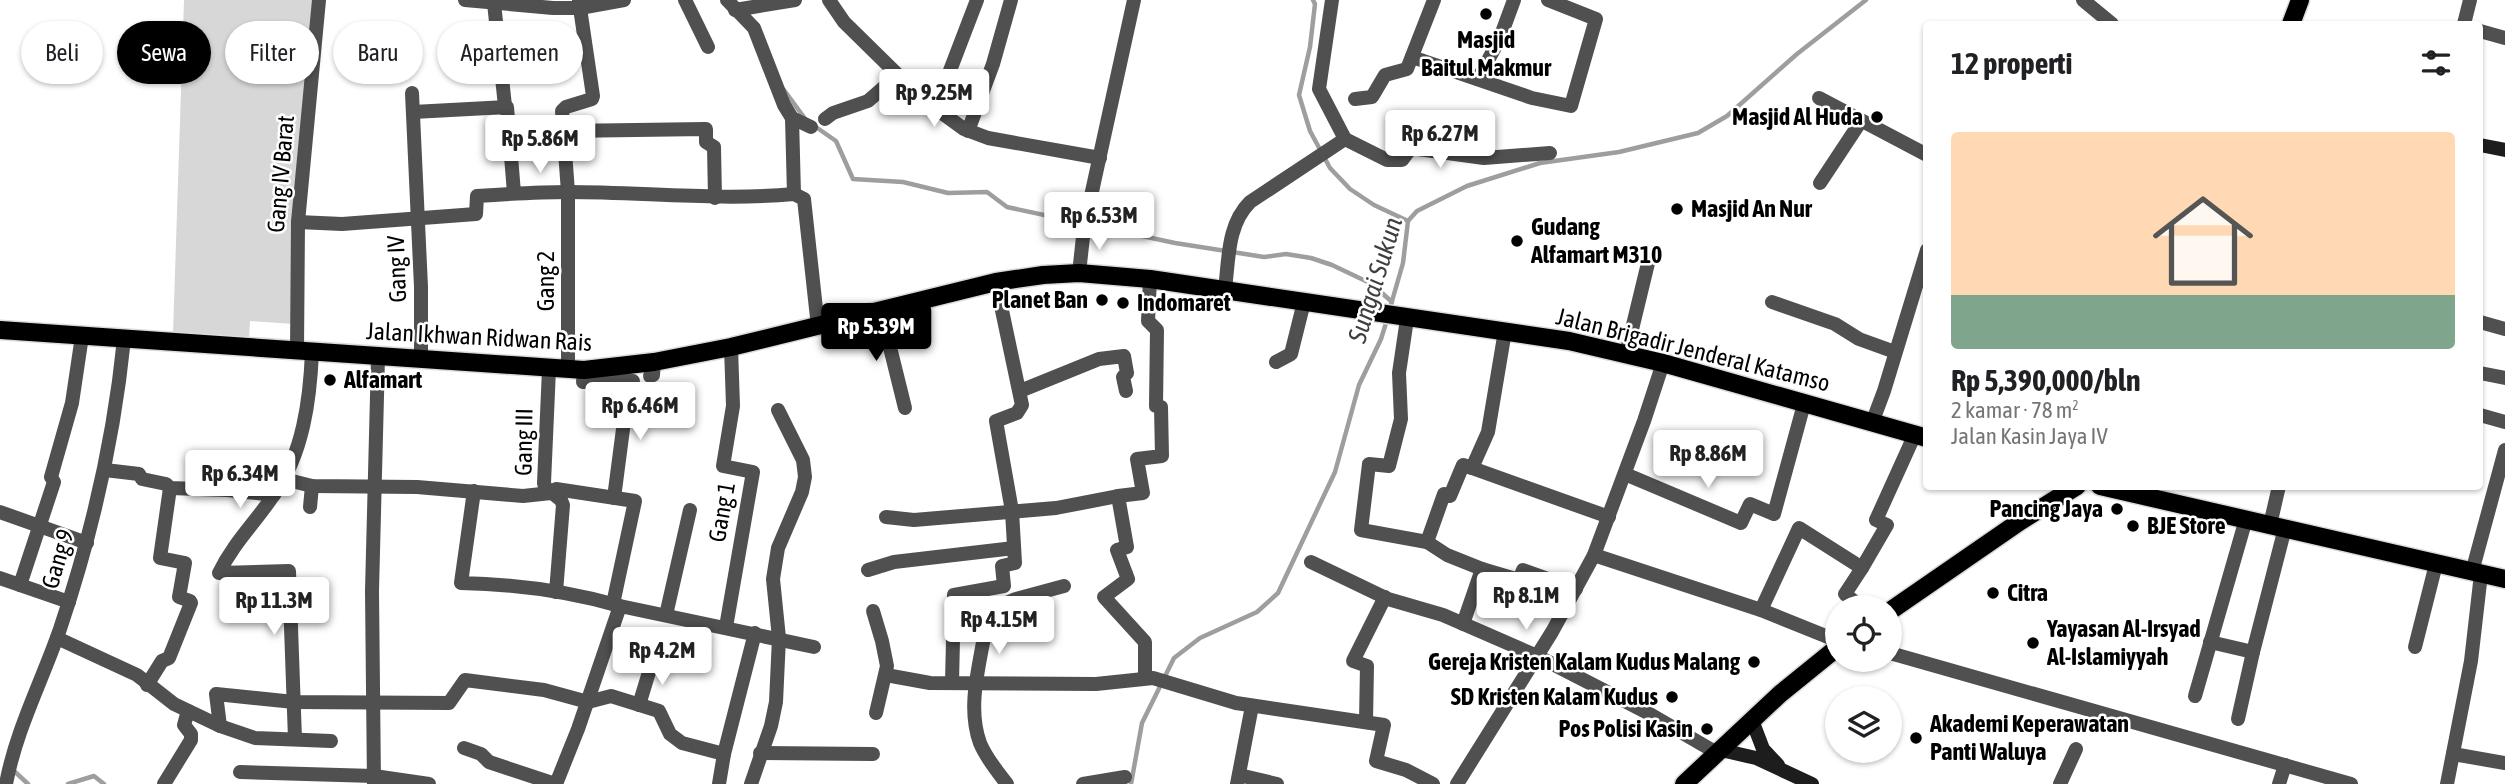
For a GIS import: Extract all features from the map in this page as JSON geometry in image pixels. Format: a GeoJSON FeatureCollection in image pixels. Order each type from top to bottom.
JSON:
{"type":"FeatureCollection","features":[{"type":"Feature","properties":{"kind":"main road"},"geometry":{"type":"LineString","coordinates":[[2292,21],[2300,0]]}},
{"type":"Feature","properties":{"kind":"main road"},"geometry":{"type":"LineString","coordinates":[[2483,146],[2505,150]]}},
{"type":"Feature","properties":{"kind":"main road","name":"Jalan Ikhwan Ridwan Rais"},"geometry":{"type":"LineString","coordinates":[[0,330],[549,369],[652,369],[996,282],[1079,273],[1225,289],[1405,318]]}},
{"type":"Feature","properties":{"kind":"main road","name":"Jalan Brigadir Jenderal Katamso"},"geometry":{"type":"LineString","coordinates":[[1405,318],[1505,331],[1626,354],[1921,436]]}},
{"type":"Feature","properties":{"kind":"main road"},"geometry":{"type":"LineString","coordinates":[[1902,603],[2071,490]]}},
{"type":"Feature","properties":{"kind":"main road"},"geometry":{"type":"LineString","coordinates":[[2132,491],[2505,579]]}},
{"type":"Feature","properties":{"kind":"main road"},"geometry":{"type":"LineString","coordinates":[[1684,784],[1752,720],[1825,658]]}},
{"type":"Feature","properties":{"kind":"main road"},"geometry":{"type":"LineString","coordinates":[[1752,720],[1763,749],[1782,769]]}},
{"type":"Feature","properties":{"kind":"main road"},"geometry":{"type":"LineString","coordinates":[[1719,751],[1756,758],[1812,784]]}},
{"type":"Feature","properties":{"kind":"street","name":"Gang IV Barat"},"geometry":{"type":"LineString","coordinates":[[294,702],[289,572],[261,570],[219,573],[236,543],[284,480],[294,456],[308,400],[298,222],[319,0]]}},
{"type":"Feature","properties":{"kind":"street"},"geometry":{"type":"LineString","coordinates":[[465,0],[580,4],[624,0]]}},
{"type":"Feature","properties":{"kind":"street"},"geometry":{"type":"LineString","coordinates":[[685,0],[708,47]]}},
{"type":"Feature","properties":{"kind":"street"},"geometry":{"type":"LineString","coordinates":[[736,7],[795,0]]}},
{"type":"Feature","properties":{"kind":"street"},"geometry":{"type":"LineString","coordinates":[[829,0],[844,22],[898,75],[931,105],[968,131],[988,138],[1100,158]]}},
{"type":"Feature","properties":{"kind":"street"},"geometry":{"type":"LineString","coordinates":[[931,105],[946,81],[976,0]]}},
{"type":"Feature","properties":{"kind":"street"},"geometry":{"type":"LineString","coordinates":[[968,131],[993,64],[1012,0]]}},
{"type":"Feature","properties":{"kind":"street"},"geometry":{"type":"LineString","coordinates":[[1079,273],[1085,224],[1135,0]]}},
{"type":"Feature","properties":{"kind":"street"},"geometry":{"type":"LineString","coordinates":[[1332,0],[1319,89],[1345,139],[1394,161],[1402,160],[1411,148],[1484,158],[1550,153]]}},
{"type":"Feature","properties":{"kind":"street"},"geometry":{"type":"LineString","coordinates":[[1355,99],[1372,97],[1385,75],[1407,69],[1434,0]]}},
{"type":"Feature","properties":{"kind":"street"},"geometry":{"type":"LineString","coordinates":[[1479,79],[1500,38],[1514,0]]}},
{"type":"Feature","properties":{"kind":"street"},"geometry":{"type":"LineString","coordinates":[[1412,57],[1532,98],[1572,106],[1596,19],[1585,7],[1548,0]]}},
{"type":"Feature","properties":{"kind":"street"},"geometry":{"type":"LineString","coordinates":[[2082,0],[2108,21]]}},
{"type":"Feature","properties":{"kind":"street"},"geometry":{"type":"LineString","coordinates":[[2465,21],[2470,0]]}},
{"type":"Feature","properties":{"kind":"street"},"geometry":{"type":"LineString","coordinates":[[494,3],[505,106],[509,109],[514,193]]}},
{"type":"Feature","properties":{"kind":"street"},"geometry":{"type":"LineString","coordinates":[[568,192],[563,109],[592,99],[593,96],[580,4]]}},
{"type":"Feature","properties":{"kind":"street"},"geometry":{"type":"LineString","coordinates":[[736,7],[754,28],[784,105],[792,118],[794,194]]}},
{"type":"Feature","properties":{"kind":"street"},"geometry":{"type":"LineString","coordinates":[[2483,32],[2505,38]]}},
{"type":"Feature","properties":{"kind":"street"},"geometry":{"type":"LineString","coordinates":[[825,119],[833,113],[868,101],[898,75]]}},
{"type":"Feature","properties":{"kind":"street","name":"Gang IV"},"geometry":{"type":"LineString","coordinates":[[412,93],[421,360]]}},
{"type":"Feature","properties":{"kind":"street"},"geometry":{"type":"LineString","coordinates":[[1819,98],[1923,153]]}},
{"type":"Feature","properties":{"kind":"street"},"geometry":{"type":"LineString","coordinates":[[413,112],[505,106]]}},
{"type":"Feature","properties":{"kind":"street"},"geometry":{"type":"LineString","coordinates":[[792,118],[811,127]]}},
{"type":"Feature","properties":{"kind":"street"},"geometry":{"type":"LineString","coordinates":[[1820,183],[1861,121]]}},
{"type":"Feature","properties":{"kind":"street"},"geometry":{"type":"LineString","coordinates":[[564,131],[706,129],[706,142],[714,146],[715,198]]}},
{"type":"Feature","properties":{"kind":"street"},"geometry":{"type":"LineString","coordinates":[[1225,289],[1236,220],[1241,212],[1250,202],[1345,139]]}},
{"type":"Feature","properties":{"kind":"street"},"geometry":{"type":"LineString","coordinates":[[298,222],[342,224],[476,214],[477,196],[514,193],[568,192],[715,198],[794,194],[804,199],[818,327]]}},
{"type":"Feature","properties":{"kind":"street","name":"Gang 2"},"geometry":{"type":"LineString","coordinates":[[568,192],[576,370]]}},
{"type":"Feature","properties":{"kind":"street"},"geometry":{"type":"LineString","coordinates":[[1626,354],[1649,259]]}},
{"type":"Feature","properties":{"kind":"street"},"geometry":{"type":"LineString","coordinates":[[1872,422],[1923,263]]}},
{"type":"Feature","properties":{"kind":"street"},"geometry":{"type":"LineString","coordinates":[[886,517],[914,520],[1056,508],[1143,493],[1137,459],[1162,456],[1161,407],[1156,406],[1157,330],[1148,321],[1150,279]]}},
{"type":"Feature","properties":{"kind":"street"},"geometry":{"type":"LineString","coordinates":[[951,683],[954,595],[1004,586],[1002,566],[1015,562],[1012,511],[996,421],[1017,413],[1022,405],[996,282]]}},
{"type":"Feature","properties":{"kind":"street"},"geometry":{"type":"LineString","coordinates":[[1772,302],[1835,324],[1859,339],[1895,352]]}},
{"type":"Feature","properties":{"kind":"street"},"geometry":{"type":"LineString","coordinates":[[1276,362],[1291,354],[1307,303]]}},
{"type":"Feature","properties":{"kind":"street"},"geometry":{"type":"LineString","coordinates":[[881,311],[905,408]]}},
{"type":"Feature","properties":{"kind":"street"},"geometry":{"type":"LineString","coordinates":[[1405,318],[1399,373],[1401,419],[1389,466],[1369,464],[1361,530],[1427,542],[1447,555],[1519,580],[1523,570],[1576,589]]}},
{"type":"Feature","properties":{"kind":"street"},"geometry":{"type":"LineString","coordinates":[[2483,323],[2505,330]]}},
{"type":"Feature","properties":{"kind":"street"},"geometry":{"type":"LineString","coordinates":[[1472,468],[1488,432],[1505,331]]}},
{"type":"Feature","properties":{"kind":"street"},"geometry":{"type":"LineString","coordinates":[[20,585],[54,482],[51,477],[72,403],[82,336]]}},
{"type":"Feature","properties":{"kind":"street","name":"Gang 9"},"geometry":{"type":"LineString","coordinates":[[7,778],[12,755],[57,638],[87,543],[105,470],[124,339]]}},
{"type":"Feature","properties":{"kind":"street","name":"Gang 1"},"geometry":{"type":"LineString","coordinates":[[726,627],[753,472],[723,466],[733,406],[731,347]]}},
{"type":"Feature","properties":{"kind":"street"},"geometry":{"type":"LineString","coordinates":[[1021,395],[1099,359],[1124,356],[1127,373],[1123,377],[1126,391]]}},
{"type":"Feature","properties":{"kind":"street"},"geometry":{"type":"LineString","coordinates":[[374,780],[372,591],[378,357]]}},
{"type":"Feature","properties":{"kind":"street"},"geometry":{"type":"LineString","coordinates":[[1457,784],[1537,656],[1594,555],[1625,474],[1662,363]]}},
{"type":"Feature","properties":{"kind":"street","name":"Gang III"},"geometry":{"type":"LineString","coordinates":[[549,369],[544,483],[564,505],[556,592]]}},
{"type":"Feature","properties":{"kind":"street"},"geometry":{"type":"LineString","coordinates":[[576,370],[583,382],[631,382],[614,498]]}},
{"type":"Feature","properties":{"kind":"street"},"geometry":{"type":"LineString","coordinates":[[2483,374],[2505,378]]}},
{"type":"Feature","properties":{"kind":"street"},"geometry":{"type":"LineString","coordinates":[[1625,474],[1741,523],[1750,504],[1774,514],[1804,404]]}},
{"type":"Feature","properties":{"kind":"street"},"geometry":{"type":"LineString","coordinates":[[751,784],[771,726],[776,702],[779,638],[773,579],[778,548],[780,538],[802,492],[805,472],[803,460],[778,410]]}},
{"type":"Feature","properties":{"kind":"street"},"geometry":{"type":"LineString","coordinates":[[2483,416],[2505,422]]}},
{"type":"Feature","properties":{"kind":"street"},"geometry":{"type":"LineString","coordinates":[[1846,595],[1887,525],[1877,520],[1921,436]]}},
{"type":"Feature","properties":{"kind":"street"},"geometry":{"type":"LineString","coordinates":[[2447,784],[2471,661],[2477,573],[2505,450]]}},
{"type":"Feature","properties":{"kind":"street"},"geometry":{"type":"LineString","coordinates":[[1427,542],[1444,494],[1450,496],[1463,465],[1609,517]]}},
{"type":"Feature","properties":{"kind":"street"},"geometry":{"type":"LineString","coordinates":[[105,470],[139,474],[142,479],[166,484],[170,488],[274,495]]}},
{"type":"Feature","properties":{"kind":"street"},"geometry":{"type":"LineString","coordinates":[[284,480],[312,486],[474,491],[523,496],[551,493],[556,489],[635,502],[616,605],[588,702],[556,784],[489,762],[481,754],[464,748]]}},
{"type":"Feature","properties":{"kind":"street"},"geometry":{"type":"LineString","coordinates":[[310,507],[312,486]]}},
{"type":"Feature","properties":{"kind":"street"},"geometry":{"type":"LineString","coordinates":[[147,685],[162,661],[169,658],[191,603],[179,597],[184,563],[160,558],[170,488]]}},
{"type":"Feature","properties":{"kind":"street"},"geometry":{"type":"LineString","coordinates":[[2238,719],[2277,526],[2279,490]]}},
{"type":"Feature","properties":{"kind":"street"},"geometry":{"type":"LineString","coordinates":[[474,491],[461,583],[507,584],[556,592],[814,647]]}},
{"type":"Feature","properties":{"kind":"street"},"geometry":{"type":"LineString","coordinates":[[1118,496],[1127,547],[1117,550],[1128,579],[1104,597],[1145,642],[1149,678]]}},
{"type":"Feature","properties":{"kind":"street"},"geometry":{"type":"LineString","coordinates":[[666,615],[690,510]]}},
{"type":"Feature","properties":{"kind":"street"},"geometry":{"type":"LineString","coordinates":[[0,513],[87,543]]}},
{"type":"Feature","properties":{"kind":"street"},"geometry":{"type":"LineString","coordinates":[[2194,696],[2246,519]]}},
{"type":"Feature","properties":{"kind":"street"},"geometry":{"type":"LineString","coordinates":[[1761,610],[1799,528],[1862,568]]}},
{"type":"Feature","properties":{"kind":"street"},"geometry":{"type":"LineString","coordinates":[[868,570],[894,562],[1014,548]]}},
{"type":"Feature","properties":{"kind":"street"},"geometry":{"type":"LineString","coordinates":[[1594,555],[1761,610],[1825,636]]}},
{"type":"Feature","properties":{"kind":"street"},"geometry":{"type":"LineString","coordinates":[[1311,562],[1385,597],[1463,624],[1537,656],[1719,751]]}},
{"type":"Feature","properties":{"kind":"street"},"geometry":{"type":"LineString","coordinates":[[2415,647],[2436,564]]}},
{"type":"Feature","properties":{"kind":"street"},"geometry":{"type":"LineString","coordinates":[[1463,624],[1482,569]]}},
{"type":"Feature","properties":{"kind":"street"},"geometry":{"type":"LineString","coordinates":[[0,578],[69,602]]}},
{"type":"Feature","properties":{"kind":"street"},"geometry":{"type":"LineString","coordinates":[[954,617],[977,616],[1016,599],[1064,586]]}},
{"type":"Feature","properties":{"kind":"street"},"geometry":{"type":"LineString","coordinates":[[1366,721],[1367,666],[1353,661],[1385,597]]}},
{"type":"Feature","properties":{"kind":"street"},"geometry":{"type":"LineString","coordinates":[[873,611],[882,641],[886,676],[876,713]]}},
{"type":"Feature","properties":{"kind":"street"},"geometry":{"type":"LineString","coordinates":[[986,624],[976,682],[976,715],[980,743],[1007,784]]}},
{"type":"Feature","properties":{"kind":"street"},"geometry":{"type":"LineString","coordinates":[[719,784],[755,633]]}},
{"type":"Feature","properties":{"kind":"street"},"geometry":{"type":"LineString","coordinates":[[57,638],[137,675],[147,685],[220,726],[255,738],[331,741]]}},
{"type":"Feature","properties":{"kind":"street"},"geometry":{"type":"LineString","coordinates":[[2210,642],[2253,652]]}},
{"type":"Feature","properties":{"kind":"street"},"geometry":{"type":"LineString","coordinates":[[1902,656],[2351,784]]}},
{"type":"Feature","properties":{"kind":"street"},"geometry":{"type":"LineString","coordinates":[[639,705],[653,659]]}},
{"type":"Feature","properties":{"kind":"street"},"geometry":{"type":"LineString","coordinates":[[886,676],[930,683],[1096,684],[1149,678],[1252,706],[1384,725],[1376,761],[1406,770],[1433,784]]}},
{"type":"Feature","properties":{"kind":"street"},"geometry":{"type":"LineString","coordinates":[[220,726],[216,694],[294,702],[449,703],[465,680],[544,690],[588,702],[611,695],[659,711],[670,734],[682,743],[724,754]]}},
{"type":"Feature","properties":{"kind":"street"},"geometry":{"type":"LineString","coordinates":[[294,702],[295,739]]}},
{"type":"Feature","properties":{"kind":"street"},"geometry":{"type":"LineString","coordinates":[[1252,706],[1238,779],[1277,784]]}},
{"type":"Feature","properties":{"kind":"street"},"geometry":{"type":"LineString","coordinates":[[164,784],[191,740],[191,734],[184,725],[188,710]]}},
{"type":"Feature","properties":{"kind":"street"},"geometry":{"type":"LineString","coordinates":[[2060,784],[2076,749]]}},
{"type":"Feature","properties":{"kind":"street"},"geometry":{"type":"LineString","coordinates":[[760,753],[873,754]]}},
{"type":"Feature","properties":{"kind":"street"},"geometry":{"type":"LineString","coordinates":[[2454,754],[2505,763]]}},
{"type":"Feature","properties":{"kind":"street"},"geometry":{"type":"LineString","coordinates":[[2278,784],[2285,765]]}},
{"type":"Feature","properties":{"kind":"street"},"geometry":{"type":"LineString","coordinates":[[240,772],[429,784]]}},
{"type":"Feature","properties":{"kind":"street"},"geometry":{"type":"LineString","coordinates":[[1083,784],[1125,777]]}},
{"type":"Feature","properties":{"kind":"shaded area"},"geometry":{"type":"Polygon","coordinates":[[[184,0],[316,0],[315,21],[225,21],[225,84],[310,84],[293,324],[250,321],[249,339],[173,333],[181,84],[211,84],[211,21],[183,21],[184,0]]]}},
{"type":"Feature","properties":{"kind":"waterway"},"geometry":{"type":"LineString","coordinates":[[1313,0],[1315,4],[1310,47],[1299,95],[1310,131],[1330,168],[1350,189],[1374,205],[1408,221]]}},
{"type":"Feature","properties":{"kind":"waterway","name":"Sungai Sukun"},"geometry":{"type":"LineString","coordinates":[[1390,308],[1403,263],[1408,221],[1417,211],[1467,186],[1540,163],[1619,152],[1698,133],[1727,116],[1797,54],[1866,0]]}},
{"type":"Feature","properties":{"kind":"waterway"},"geometry":{"type":"LineString","coordinates":[[784,90],[806,120]]}},
{"type":"Feature","properties":{"kind":"waterway"},"geometry":{"type":"LineString","coordinates":[[813,125],[836,141],[853,179],[903,182],[948,193],[987,192],[1007,207],[1175,243],[1264,257],[1286,254],[1311,258],[1372,284],[1392,302]]}},
{"type":"Feature","properties":{"kind":"waterway","name":"Sungai Sukun"},"geometry":{"type":"LineString","coordinates":[[1131,784],[1142,723],[1174,658],[1200,638],[1257,612],[1278,593],[1335,472],[1359,385],[1387,320]]}},
{"type":"Feature","properties":{"kind":"waterway"},"geometry":{"type":"LineString","coordinates":[[12,769],[28,784]]}},
{"type":"Feature","properties":{"kind":"waterway"},"geometry":{"type":"LineString","coordinates":[[68,784],[94,776],[104,784]]}},
{"type":"Feature","properties":{"kind":"place","name":"Masjid Baitul Makmur"},"geometry":{"type":"Point","coordinates":[1486,14]}},
{"type":"Feature","properties":{"kind":"place","name":"Masjid Al Huda"},"geometry":{"type":"Point","coordinates":[1877,117]}},
{"type":"Feature","properties":{"kind":"place","name":"Masjid An Nur"},"geometry":{"type":"Point","coordinates":[1677,209]}},
{"type":"Feature","properties":{"kind":"place","name":"Gudang Alfamart M310"},"geometry":{"type":"Point","coordinates":[1517,241]}},
{"type":"Feature","properties":{"kind":"place","name":"Planet Ban"},"geometry":{"type":"Point","coordinates":[1102,300]}},
{"type":"Feature","properties":{"kind":"place","name":"Indomaret"},"geometry":{"type":"Point","coordinates":[1123,303]}},
{"type":"Feature","properties":{"kind":"place","name":"Alfamart"},"geometry":{"type":"Point","coordinates":[330,380]}},
{"type":"Feature","properties":{"kind":"place","name":"Pancing Jaya"},"geometry":{"type":"Point","coordinates":[2117,509]}},
{"type":"Feature","properties":{"kind":"place","name":"BJE Store"},"geometry":{"type":"Point","coordinates":[2133,526]}},
{"type":"Feature","properties":{"kind":"place","name":"Citra"},"geometry":{"type":"Point","coordinates":[1993,593]}},
{"type":"Feature","properties":{"kind":"place","name":"Yayasan Al-Irsyad Al-Islamiyyah"},"geometry":{"type":"Point","coordinates":[2033,643]}},
{"type":"Feature","properties":{"kind":"place","name":"Gereja Kristen Kalam Kudus Malang"},"geometry":{"type":"Point","coordinates":[1754,662]}},
{"type":"Feature","properties":{"kind":"place","name":"SD Kristen Kalam Kudus"},"geometry":{"type":"Point","coordinates":[1672,697]}},
{"type":"Feature","properties":{"kind":"place","name":"Pos Polisi Kasin"},"geometry":{"type":"Point","coordinates":[1707,729]}},
{"type":"Feature","properties":{"kind":"place","name":"Akademi Keperawatan Panti Waluya"},"geometry":{"type":"Point","coordinates":[1916,738]}}]}
